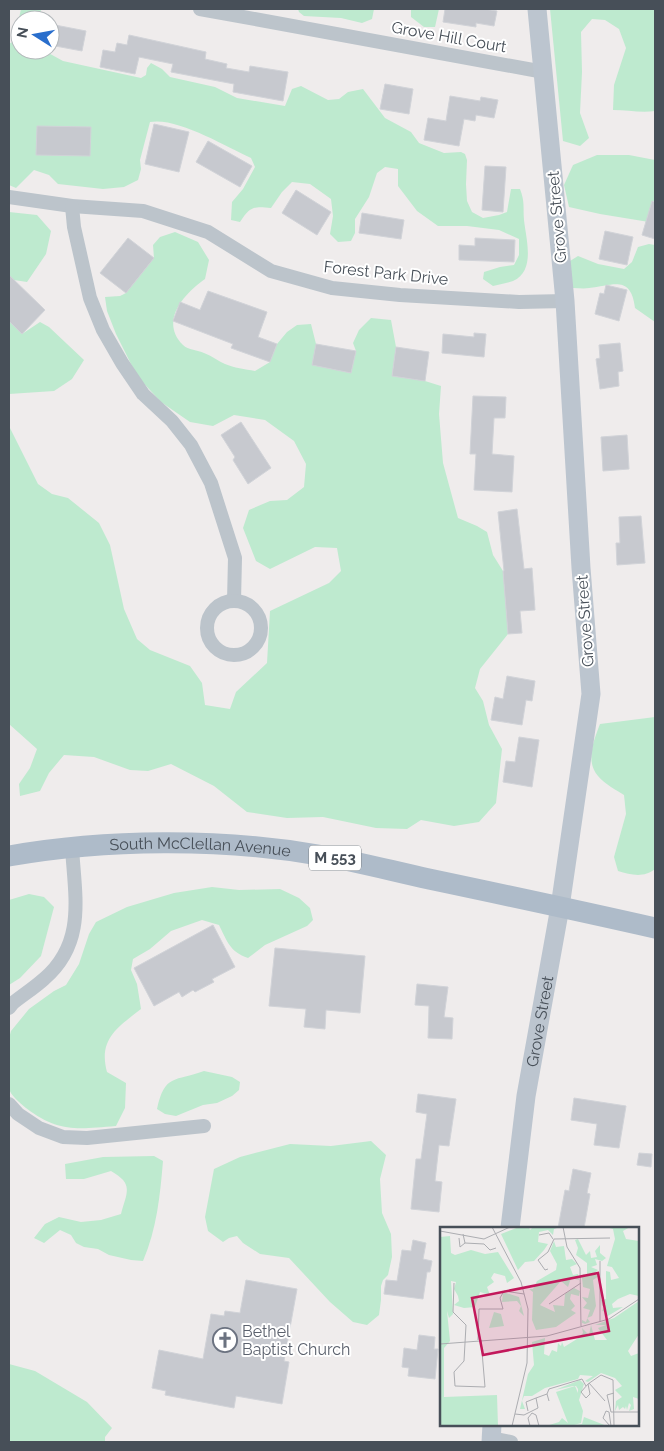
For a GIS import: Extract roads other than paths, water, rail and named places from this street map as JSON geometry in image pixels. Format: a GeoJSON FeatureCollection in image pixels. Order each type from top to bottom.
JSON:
{"type":"FeatureCollection","features":[{"type":"Feature","properties":{"kind":"main road","name":"Grove Street"},"geometry":{"type":"LineString","coordinates":[[510,1227],[526,1096],[560,907],[591,694],[581,568],[565,301],[537,9]]}},
{"type":"Feature","properties":{"kind":"main road","name":"South McClellan Avenue"},"geometry":{"type":"LineString","coordinates":[[9,856],[122,844],[181,843],[251,847],[318,855],[655,928]]}},
{"type":"Feature","properties":{"kind":"street","name":"Grove Hill Court"},"geometry":{"type":"LineString","coordinates":[[200,9],[544,72]]}},
{"type":"Feature","properties":{"kind":"street","name":"Forest Park Drive"},"geometry":{"type":"LineString","coordinates":[[9,197],[72,206],[143,210],[208,232],[271,271],[332,288],[519,302],[565,301]]}},
{"type":"Feature","properties":{"kind":"street"},"geometry":{"type":"LineString","coordinates":[[72,206],[74,227],[90,298],[103,330],[143,394],[172,422],[191,445],[211,482],[234,558],[234,601]]}},
{"type":"Feature","properties":{"kind":"street"},"geometry":{"type":"LineString","coordinates":[[9,1008],[44,979],[58,964],[69,946],[74,931],[76,910],[72,848]]}},
{"type":"Feature","properties":{"kind":"street"},"geometry":{"type":"LineString","coordinates":[[9,1104],[18,1114],[39,1128],[63,1137],[87,1138],[204,1126]]}},
{"type":"Feature","properties":{"kind":"street"},"geometry":{"type":"LineString","coordinates":[[491,1435],[512,1442]]}},
{"type":"Feature","properties":{"kind":"place","name":"Bethel Baptist Church"},"geometry":{"type":"Point","coordinates":[225,1340]}}]}
